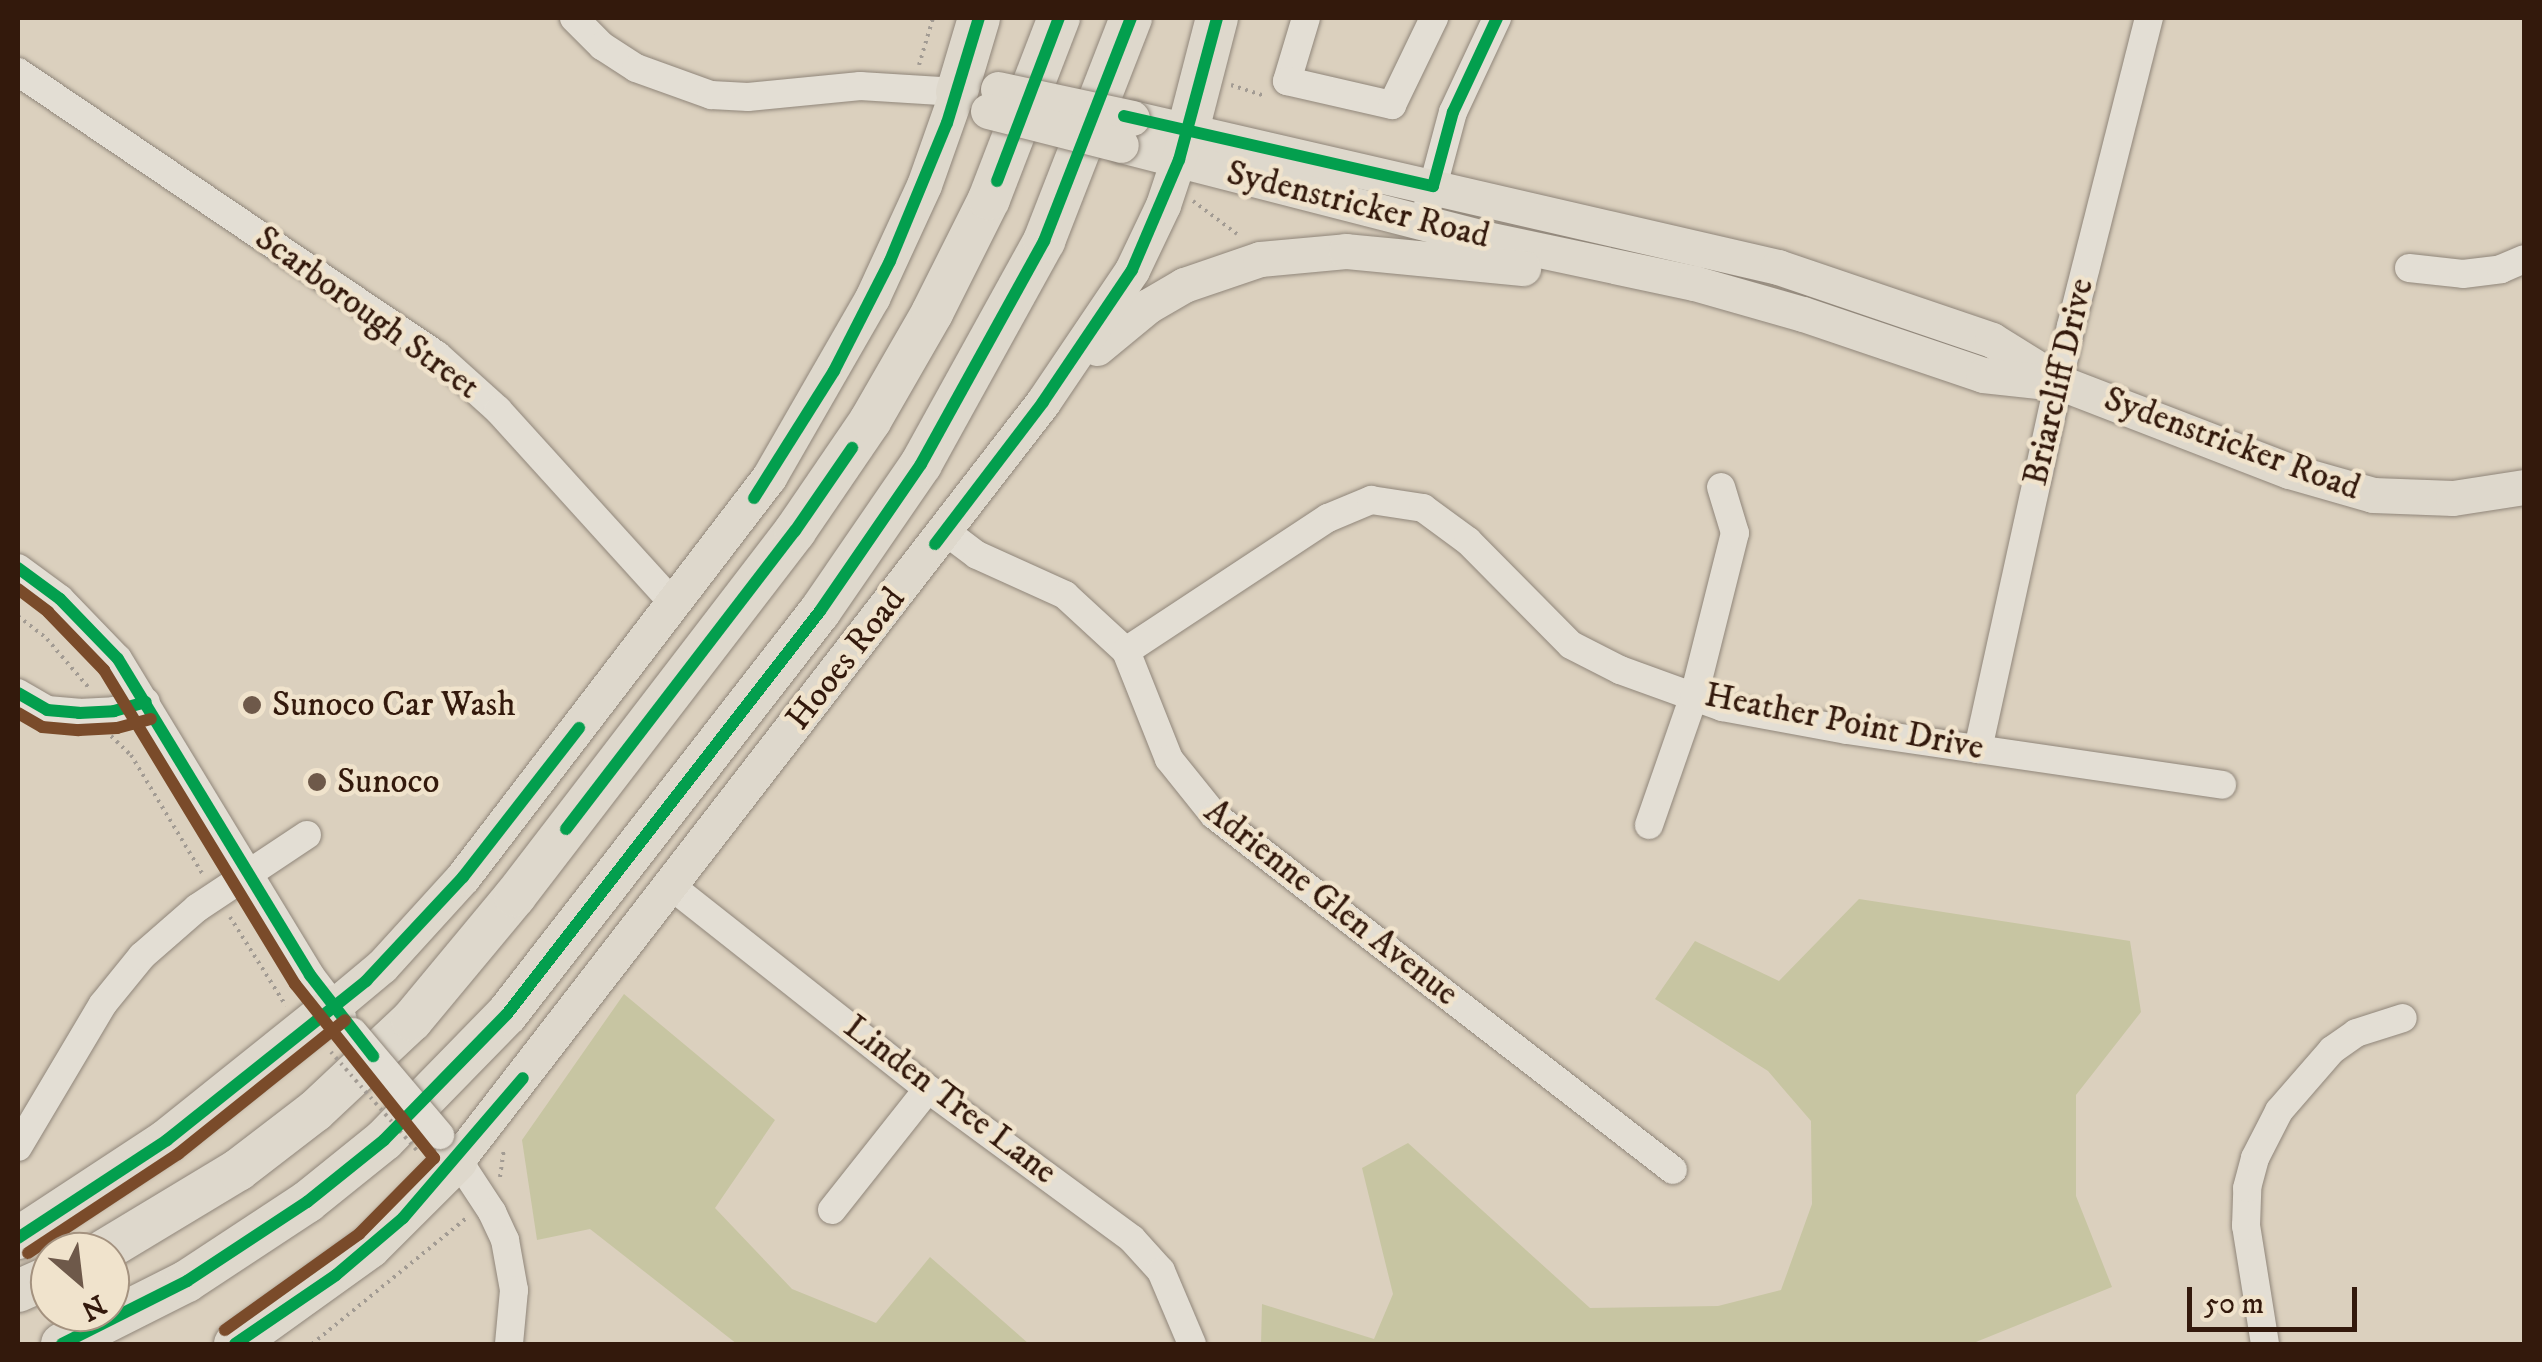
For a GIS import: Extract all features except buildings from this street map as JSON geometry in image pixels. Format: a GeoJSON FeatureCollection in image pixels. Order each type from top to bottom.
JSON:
{"type":"FeatureCollection","features":[{"type":"Feature","properties":{"kind":"highway"},"geometry":{"type":"LineString","coordinates":[[979,18],[981,97]]}},
{"type":"Feature","properties":{"kind":"highway"},"geometry":{"type":"LineString","coordinates":[[130,1235],[238,1170],[315,1111],[412,1020],[514,896],[795,532],[870,421],[983,212],[1059,18]]}},
{"type":"Feature","properties":{"kind":"highway"},"geometry":{"type":"LineString","coordinates":[[62,1344],[187,1281],[307,1202],[405,1120],[507,1014],[820,611],[921,464],[998,331],[1044,240],[1130,18]]}},
{"type":"Feature","properties":{"kind":"highway"},"geometry":{"type":"LineString","coordinates":[[1184,145],[1217,18]]}},
{"type":"Feature","properties":{"kind":"highway"},"geometry":{"type":"LineString","coordinates":[[18,1238],[344,1019]]}},
{"type":"Feature","properties":{"kind":"highway"},"geometry":{"type":"LineString","coordinates":[[236,1344],[370,1247],[439,1150]]}},
{"type":"Feature","properties":{"kind":"main road","name":"Sydenstricker Road"},"geometry":{"type":"LineString","coordinates":[[981,97],[1184,145],[1487,239],[1694,283],[1803,314],[1983,376],[2061,383]]}},
{"type":"Feature","properties":{"kind":"main road"},"geometry":{"type":"LineString","coordinates":[[344,1019],[382,966],[463,877],[769,477],[834,371],[906,225],[981,97]]}},
{"type":"Feature","properties":{"kind":"main road","name":"Sydenstricker Road"},"geometry":{"type":"LineString","coordinates":[[1184,145],[1432,186],[1696,245],[1858,292],[1992,340],[2061,383],[2289,471],[2373,495],[2452,498],[2524,487]]}},
{"type":"Feature","properties":{"kind":"main road","name":"Hooes Road"},"geometry":{"type":"LineString","coordinates":[[439,1150],[671,886],[1043,402],[1132,270],[1184,145]]}},
{"type":"Feature","properties":{"kind":"main road"},"geometry":{"type":"LineString","coordinates":[[1043,402],[1098,346],[1148,306],[1201,278],[1260,259],[1346,251],[1481,262],[1604,280],[1694,283]]}},
{"type":"Feature","properties":{"kind":"street"},"geometry":{"type":"LineString","coordinates":[[574,18],[602,46],[636,68],[711,95],[748,98],[841,86],[981,97]]}},
{"type":"Feature","properties":{"kind":"street"},"geometry":{"type":"LineString","coordinates":[[1306,18],[1287,81],[1392,105],[1434,18]]}},
{"type":"Feature","properties":{"kind":"street"},"geometry":{"type":"LineString","coordinates":[[1424,221],[1453,112],[1497,18]]}},
{"type":"Feature","properties":{"kind":"street","name":"Briarcliff Drive"},"geometry":{"type":"LineString","coordinates":[[1978,748],[2071,326],[2149,18]]}},
{"type":"Feature","properties":{"kind":"street","name":"Scarborough Street"},"geometry":{"type":"LineString","coordinates":[[18,72],[438,355],[498,410],[674,604]]}},
{"type":"Feature","properties":{"kind":"street"},"geometry":{"type":"LineString","coordinates":[[2409,268],[2463,274],[2501,268],[2524,259]]}},
{"type":"Feature","properties":{"kind":"street"},"geometry":{"type":"LineString","coordinates":[[1648,824],[1694,696],[1735,533],[1721,487]]}},
{"type":"Feature","properties":{"kind":"street","name":"Heather Point Drive"},"geometry":{"type":"LineString","coordinates":[[1126,651],[1328,518],[1371,500],[1423,508],[1468,541],[1571,645],[1620,670],[1722,707],[2222,785]]}},
{"type":"Feature","properties":{"kind":"street","name":"Adrienne Glen Avenue"},"geometry":{"type":"LineString","coordinates":[[945,531],[976,555],[1065,594],[1126,651],[1169,759],[1214,815],[1673,1170]]}},
{"type":"Feature","properties":{"kind":"street"},"geometry":{"type":"LineString","coordinates":[[18,568],[89,626],[146,702],[248,873],[344,1019],[506,1240],[514,1290],[509,1344]]}},
{"type":"Feature","properties":{"kind":"street"},"geometry":{"type":"LineString","coordinates":[[18,692],[47,710],[68,712],[114,712],[146,702]]}},
{"type":"Feature","properties":{"kind":"street"},"geometry":{"type":"LineString","coordinates":[[18,1147],[103,1004],[129,970],[170,930],[306,835]]}},
{"type":"Feature","properties":{"kind":"street","name":"Linden Tree Lane"},"geometry":{"type":"LineString","coordinates":[[671,886],[928,1089],[1132,1239],[1161,1272],[1192,1344]]}},
{"type":"Feature","properties":{"kind":"street"},"geometry":{"type":"LineString","coordinates":[[2265,1344],[2246,1226],[2247,1188],[2254,1158],[2279,1111],[2332,1050],[2356,1034],[2403,1018]]}},
{"type":"Feature","properties":{"kind":"street"},"geometry":{"type":"LineString","coordinates":[[832,1210],[928,1089]]}},
{"type":"Feature","properties":{"kind":"path"},"geometry":{"type":"LineString","coordinates":[[917,69],[933,18]]}},
{"type":"Feature","properties":{"kind":"path"},"geometry":{"type":"LineString","coordinates":[[1225,86],[1270,98]]}},
{"type":"Feature","properties":{"kind":"path"},"geometry":{"type":"LineString","coordinates":[[1190,196],[1244,240]]}},
{"type":"Feature","properties":{"kind":"path"},"geometry":{"type":"LineString","coordinates":[[18,616],[64,657],[93,694]]}},
{"type":"Feature","properties":{"kind":"path"},"geometry":{"type":"LineString","coordinates":[[110,732],[130,755],[204,875]]}},
{"type":"Feature","properties":{"kind":"path"},"geometry":{"type":"LineString","coordinates":[[233,921],[279,998]]}},
{"type":"Feature","properties":{"kind":"path"},"geometry":{"type":"LineString","coordinates":[[331,1052],[439,1150]]}},
{"type":"Feature","properties":{"kind":"path"},"geometry":{"type":"LineString","coordinates":[[312,1344],[462,1222]]}},
{"type":"Feature","properties":{"kind":"shaded area"},"geometry":{"type":"Polygon","coordinates":[[[1859,899],[2130,941],[2141,1012],[2076,1095],[2076,1196],[2112,1287],[1971,1344],[1261,1344],[1262,1304],[1374,1339],[1393,1294],[1362,1168],[1408,1143],[1590,1308],[1718,1306],[1781,1290],[1812,1204],[1811,1121],[1768,1071],[1655,999],[1695,941],[1779,981],[1859,899]]]}},
{"type":"Feature","properties":{"kind":"shaded area"},"geometry":{"type":"Polygon","coordinates":[[[624,994],[775,1120],[715,1208],[792,1289],[876,1323],[930,1257],[1029,1344],[737,1344],[590,1229],[537,1240],[522,1140],[624,994]]]}},
{"type":"Feature","properties":{"kind":"transit line"},"geometry":{"type":"LineString","coordinates":[[754,498],[834,371],[890,261],[947,123],[979,18]]}},
{"type":"Feature","properties":{"kind":"transit line"},"geometry":{"type":"LineString","coordinates":[[997,181],[1059,18]]}},
{"type":"Feature","properties":{"kind":"transit line"},"geometry":{"type":"LineString","coordinates":[[62,1344],[187,1281],[307,1202],[384,1140],[507,1014],[820,611],[921,464],[1044,241],[1131,18]]}},
{"type":"Feature","properties":{"kind":"transit line"},"geometry":{"type":"LineString","coordinates":[[935,544],[1043,402],[1132,270],[1179,160],[1217,18]]}},
{"type":"Feature","properties":{"kind":"transit line"},"geometry":{"type":"LineString","coordinates":[[1124,116],[1433,186],[1453,112],[1497,18]]}},
{"type":"Feature","properties":{"kind":"transit line"},"geometry":{"type":"LineString","coordinates":[[566,829],[795,531],[852,448]]}},
{"type":"Feature","properties":{"kind":"transit line"},"geometry":{"type":"LineString","coordinates":[[18,568],[60,599],[118,659],[310,975],[373,1056]]}},
{"type":"Feature","properties":{"kind":"transit line"},"geometry":{"type":"LineString","coordinates":[[18,589],[48,612],[104,670],[295,984],[434,1158],[359,1234],[225,1330]]}},
{"type":"Feature","properties":{"kind":"transit line"},"geometry":{"type":"LineString","coordinates":[[18,693],[47,710],[79,713],[114,711],[146,702]]}},
{"type":"Feature","properties":{"kind":"transit line"},"geometry":{"type":"LineString","coordinates":[[18,713],[42,727],[79,730],[117,728],[151,719]]}},
{"type":"Feature","properties":{"kind":"transit line"},"geometry":{"type":"LineString","coordinates":[[18,1238],[167,1140],[366,981],[463,877],[579,728]]}},
{"type":"Feature","properties":{"kind":"transit line"},"geometry":{"type":"LineString","coordinates":[[28,1253],[178,1154],[345,1020]]}},
{"type":"Feature","properties":{"kind":"transit line"},"geometry":{"type":"LineString","coordinates":[[235,1344],[336,1275],[403,1218],[523,1078]]}},
{"type":"Feature","properties":{"kind":"place","name":"Sunoco Car Wash"},"geometry":{"type":"Point","coordinates":[252,705]}},
{"type":"Feature","properties":{"kind":"place","name":"Sunoco"},"geometry":{"type":"Point","coordinates":[317,782]}}]}
